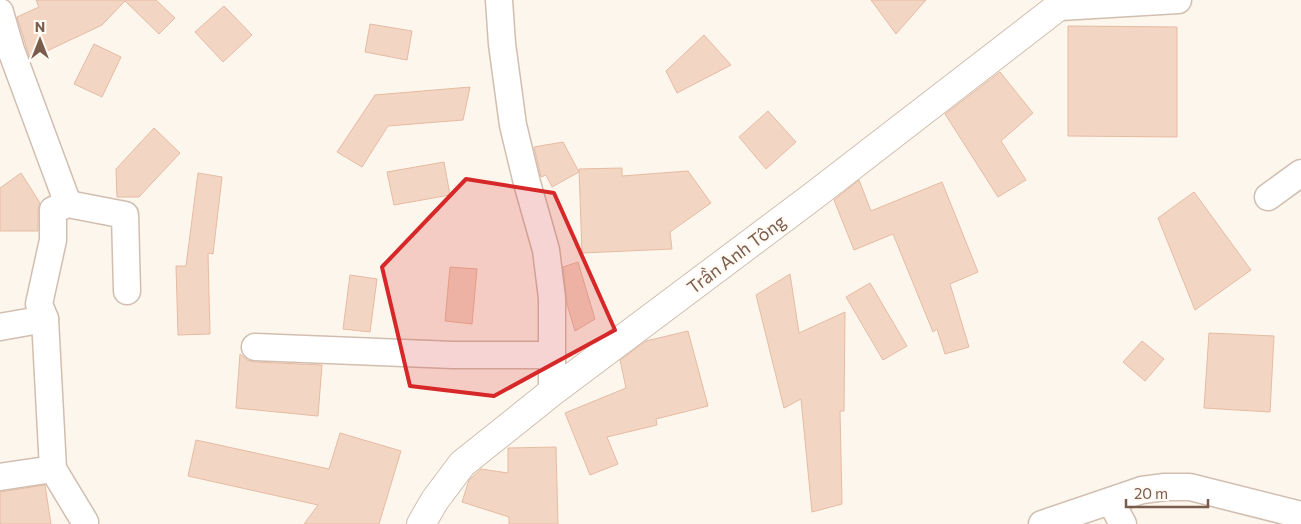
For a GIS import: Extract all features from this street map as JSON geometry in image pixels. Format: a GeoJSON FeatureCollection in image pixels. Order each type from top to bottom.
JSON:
{"type":"FeatureCollection","features":[{"type":"Feature","properties":{"kind":"street"},"geometry":{"type":"LineString","coordinates":[[499,0],[502,44],[513,125],[546,250],[552,298],[552,392]]}},
{"type":"Feature","properties":{"kind":"street"},"geometry":{"type":"LineString","coordinates":[[1064,3],[1178,0]]}},
{"type":"Feature","properties":{"kind":"street","name":"Trần Anh Tông"},"geometry":{"type":"LineString","coordinates":[[421,524],[435,500],[462,464],[552,392],[812,197],[1064,3]]}},
{"type":"Feature","properties":{"kind":"street"},"geometry":{"type":"LineString","coordinates":[[0,12],[11,50],[68,204]]}},
{"type":"Feature","properties":{"kind":"street"},"geometry":{"type":"LineString","coordinates":[[1268,197],[1301,173]]}},
{"type":"Feature","properties":{"kind":"street"},"geometry":{"type":"LineString","coordinates":[[87,523],[53,469],[46,319],[39,304],[53,240],[53,210],[68,204],[125,215],[127,291]]}},
{"type":"Feature","properties":{"kind":"street"},"geometry":{"type":"LineString","coordinates":[[0,327],[46,319]]}},
{"type":"Feature","properties":{"kind":"street"},"geometry":{"type":"LineString","coordinates":[[255,347],[453,355],[552,355]]}},
{"type":"Feature","properties":{"kind":"street"},"geometry":{"type":"LineString","coordinates":[[0,478],[53,469]]}},
{"type":"Feature","properties":{"kind":"street"},"geometry":{"type":"LineString","coordinates":[[1042,524],[1117,513],[1142,490],[1166,487],[1190,487],[1301,515]]}},
{"type":"Feature","properties":{"kind":"highlighted area"},"geometry":{"type":"Polygon","coordinates":[[[466,179],[554,193],[615,330],[494,396],[410,386],[382,267],[466,179]]]}},
{"type":"Feature","properties":{"kind":"building"},"geometry":{"type":"Polygon","coordinates":[[[36,0],[156,0],[175,18],[159,34],[125,1],[102,25],[30,59],[17,17],[39,7],[36,0]]]}},
{"type":"Feature","properties":{"kind":"building"},"geometry":{"type":"Polygon","coordinates":[[[871,0],[926,0],[896,34],[871,0]]]}},
{"type":"Feature","properties":{"kind":"building"},"geometry":{"type":"Polygon","coordinates":[[[224,6],[252,35],[223,62],[195,32],[224,6]]]}},
{"type":"Feature","properties":{"kind":"building"},"geometry":{"type":"Polygon","coordinates":[[[370,24],[412,31],[407,60],[365,52],[370,24]]]}},
{"type":"Feature","properties":{"kind":"building"},"geometry":{"type":"Polygon","coordinates":[[[1068,26],[1177,27],[1177,137],[1068,136],[1068,26]]]}},
{"type":"Feature","properties":{"kind":"building"},"geometry":{"type":"Polygon","coordinates":[[[704,35],[731,65],[677,93],[666,71],[704,35]]]}},
{"type":"Feature","properties":{"kind":"building"},"geometry":{"type":"Polygon","coordinates":[[[94,44],[121,57],[102,97],[74,84],[94,44]]]}},
{"type":"Feature","properties":{"kind":"building"},"geometry":{"type":"Polygon","coordinates":[[[1000,72],[1033,113],[1001,141],[1026,180],[998,197],[945,114],[1000,72]]]}},
{"type":"Feature","properties":{"kind":"building"},"geometry":{"type":"Polygon","coordinates":[[[470,87],[463,120],[388,126],[362,167],[337,152],[375,95],[470,87]]]}},
{"type":"Feature","properties":{"kind":"building"},"geometry":{"type":"Polygon","coordinates":[[[768,111],[796,142],[766,169],[739,137],[768,111]]]}},
{"type":"Feature","properties":{"kind":"building"},"geometry":{"type":"Polygon","coordinates":[[[154,128],[180,153],[139,197],[117,197],[116,169],[154,128]]]}},
{"type":"Feature","properties":{"kind":"building"},"geometry":{"type":"Polygon","coordinates":[[[563,142],[579,172],[552,187],[546,175],[541,177],[534,147],[563,142]]]}},
{"type":"Feature","properties":{"kind":"building"},"geometry":{"type":"Polygon","coordinates":[[[444,162],[450,195],[394,205],[387,172],[444,162]]]}},
{"type":"Feature","properties":{"kind":"building"},"geometry":{"type":"Polygon","coordinates":[[[622,168],[622,176],[688,171],[711,203],[670,232],[672,249],[582,253],[579,169],[622,168]]]}},
{"type":"Feature","properties":{"kind":"building"},"geometry":{"type":"Polygon","coordinates":[[[21,173],[40,203],[38,231],[0,231],[0,188],[21,173]]]}},
{"type":"Feature","properties":{"kind":"building"},"geometry":{"type":"Polygon","coordinates":[[[198,173],[222,177],[213,254],[208,253],[210,334],[178,335],[176,266],[186,266],[198,173]]]}},
{"type":"Feature","properties":{"kind":"building"},"geometry":{"type":"Polygon","coordinates":[[[859,180],[871,211],[942,182],[978,272],[950,284],[969,347],[945,354],[937,329],[933,332],[893,234],[854,250],[834,200],[859,180]]]}},
{"type":"Feature","properties":{"kind":"building"},"geometry":{"type":"Polygon","coordinates":[[[1194,192],[1251,270],[1195,310],[1158,218],[1194,192]]]}},
{"type":"Feature","properties":{"kind":"building"},"geometry":{"type":"Polygon","coordinates":[[[578,262],[595,319],[575,331],[567,304],[563,267],[578,262]]]}},
{"type":"Feature","properties":{"kind":"building"},"geometry":{"type":"Polygon","coordinates":[[[450,267],[477,269],[472,324],[445,321],[450,267]]]}},
{"type":"Feature","properties":{"kind":"building"},"geometry":{"type":"Polygon","coordinates":[[[790,274],[799,333],[845,312],[844,411],[840,411],[842,504],[812,512],[801,399],[784,408],[756,295],[790,274]]]}},
{"type":"Feature","properties":{"kind":"building"},"geometry":{"type":"Polygon","coordinates":[[[350,275],[377,279],[370,332],[343,329],[350,275]]]}},
{"type":"Feature","properties":{"kind":"building"},"geometry":{"type":"Polygon","coordinates":[[[870,283],[907,346],[883,360],[846,297],[870,283]]]}},
{"type":"Feature","properties":{"kind":"building"},"geometry":{"type":"Polygon","coordinates":[[[688,331],[708,406],[656,419],[657,425],[607,437],[618,464],[590,475],[565,413],[626,388],[620,360],[646,341],[688,331]]]}},
{"type":"Feature","properties":{"kind":"building"},"geometry":{"type":"Polygon","coordinates":[[[1209,333],[1274,336],[1270,412],[1204,408],[1209,333]]]}},
{"type":"Feature","properties":{"kind":"building"},"geometry":{"type":"Polygon","coordinates":[[[1142,341],[1164,359],[1145,381],[1123,362],[1142,341]]]}},
{"type":"Feature","properties":{"kind":"building"},"geometry":{"type":"Polygon","coordinates":[[[240,354],[247,360],[254,362],[322,365],[318,416],[236,408],[240,354]]]}},
{"type":"Feature","properties":{"kind":"building"},"geometry":{"type":"Polygon","coordinates":[[[340,433],[401,451],[379,524],[304,524],[318,505],[188,476],[196,440],[329,469],[340,433]]]}},
{"type":"Feature","properties":{"kind":"building"},"geometry":{"type":"Polygon","coordinates":[[[556,447],[558,524],[509,524],[509,517],[462,502],[469,480],[481,469],[508,473],[508,448],[556,447]]]}},
{"type":"Feature","properties":{"kind":"building"},"geometry":{"type":"Polygon","coordinates":[[[45,485],[51,524],[0,524],[0,492],[45,485]]]}}]}
